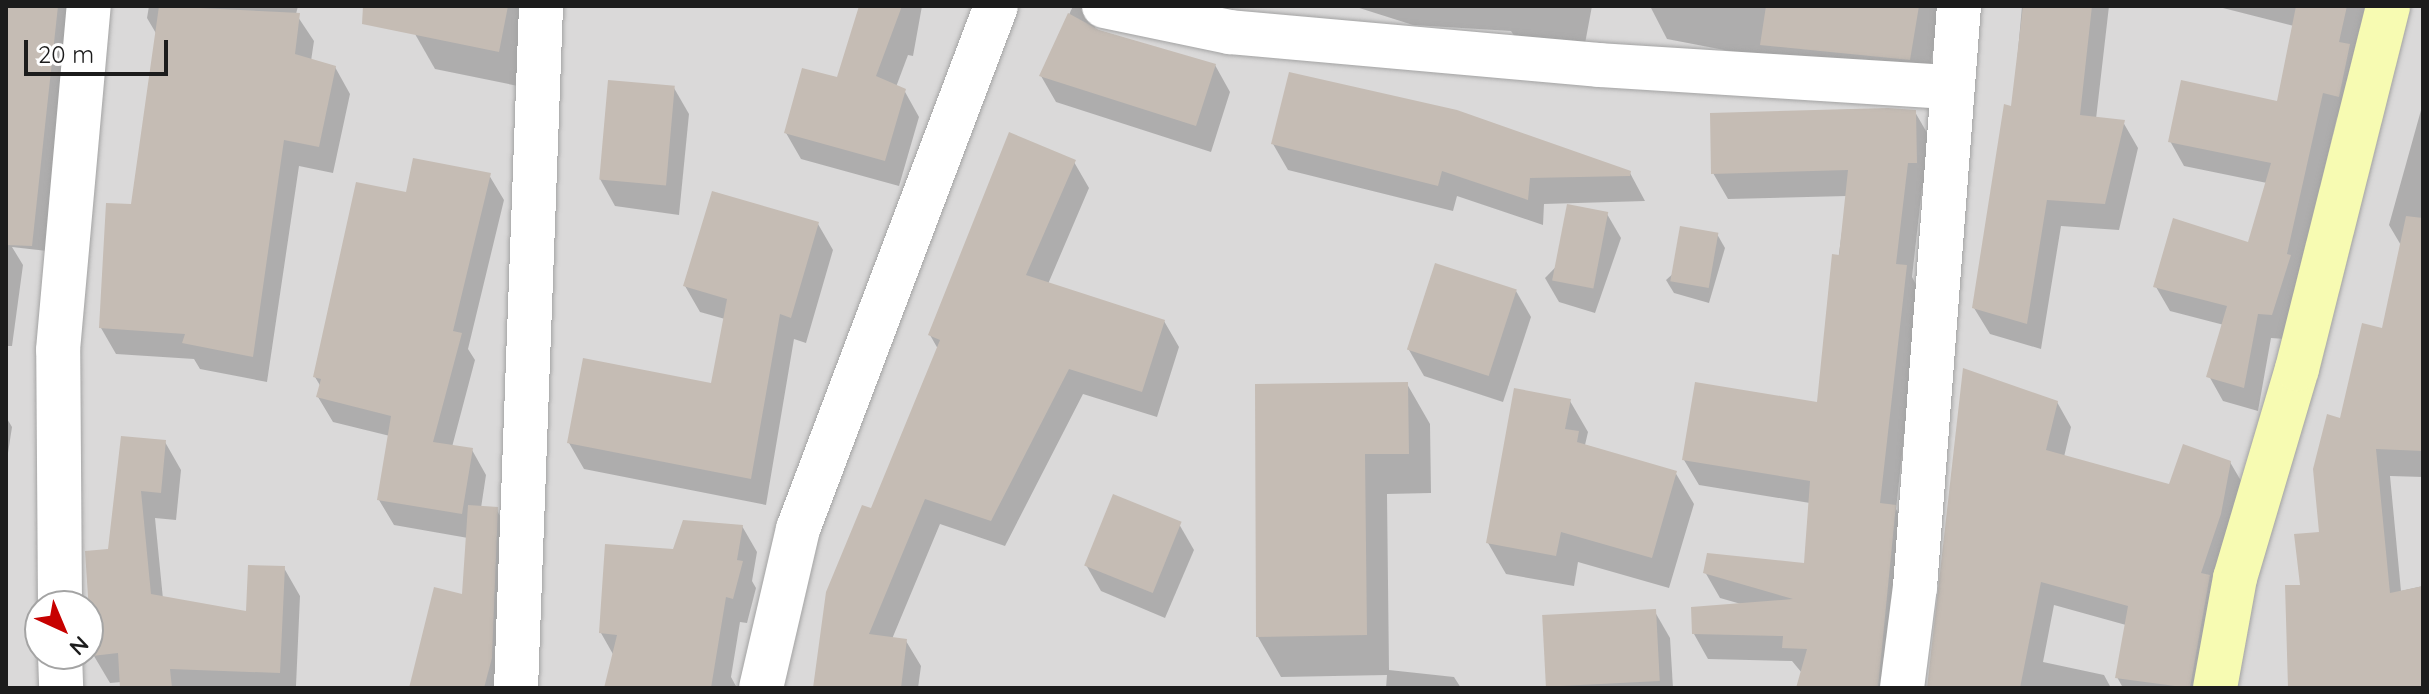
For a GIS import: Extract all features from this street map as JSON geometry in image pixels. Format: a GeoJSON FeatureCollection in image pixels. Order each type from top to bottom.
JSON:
{"type":"FeatureCollection","features":[{"type":"Feature","properties":{"kind":"main road"},"geometry":{"type":"LineString","coordinates":[[2215,688],[2235,578],[2297,369],[2388,6]]}},
{"type":"Feature","properties":{"kind":"street"},"geometry":{"type":"LineString","coordinates":[[60,590],[58,350],[89,6]]}},
{"type":"Feature","properties":{"kind":"street"},"geometry":{"type":"LineString","coordinates":[[516,688],[541,6]]}},
{"type":"Feature","properties":{"kind":"street"},"geometry":{"type":"LineString","coordinates":[[761,688],[798,529],[996,6]]}},
{"type":"Feature","properties":{"kind":"street"},"geometry":{"type":"LineString","coordinates":[[1104,6],[1230,32],[1599,65],[1949,87]]}},
{"type":"Feature","properties":{"kind":"street"},"geometry":{"type":"LineString","coordinates":[[1902,688],[1915,587],[1949,87],[1959,6]]}},
{"type":"Feature","properties":{"kind":"shaded area"},"geometry":{"type":"Polygon","coordinates":[[[6,6],[2423,6],[2423,688],[6,688],[6,6]]]}},
{"type":"Feature","properties":{"kind":"building"},"geometry":{"type":"Polygon","coordinates":[[[6,6],[58,6],[32,246],[6,245],[6,6]]]}},
{"type":"Feature","properties":{"kind":"building"},"geometry":{"type":"Polygon","coordinates":[[[159,6],[300,13],[295,54],[336,66],[319,147],[284,140],[253,357],[182,343],[185,334],[99,328],[106,203],[131,204],[159,6]]]}},
{"type":"Feature","properties":{"kind":"building"},"geometry":{"type":"Polygon","coordinates":[[[363,6],[508,6],[499,52],[362,24],[363,6]]]}},
{"type":"Feature","properties":{"kind":"building"},"geometry":{"type":"Polygon","coordinates":[[[859,6],[902,6],[876,76],[906,89],[885,161],[784,133],[802,68],[837,77],[859,6]]]}},
{"type":"Feature","properties":{"kind":"building"},"geometry":{"type":"Polygon","coordinates":[[[1766,6],[1919,6],[1910,60],[1760,45],[1766,6]]]}},
{"type":"Feature","properties":{"kind":"building"},"geometry":{"type":"Polygon","coordinates":[[[2023,6],[2092,6],[2080,115],[2125,120],[2105,204],[2047,200],[2027,324],[1972,308],[2004,104],[2011,106],[2023,6]]]}},
{"type":"Feature","properties":{"kind":"building"},"geometry":{"type":"Polygon","coordinates":[[[2296,6],[2347,6],[2339,42],[2350,44],[2339,97],[2323,93],[2287,254],[2291,255],[2272,315],[2258,314],[2244,388],[2206,377],[2227,306],[2153,287],[2173,218],[2248,242],[2271,163],[2168,142],[2181,80],[2277,101],[2296,6]]]}},
{"type":"Feature","properties":{"kind":"building"},"geometry":{"type":"Polygon","coordinates":[[[1068,13],[1099,30],[1216,64],[1196,126],[1039,76],[1068,13]]]}},
{"type":"Feature","properties":{"kind":"building"},"geometry":{"type":"Polygon","coordinates":[[[1289,72],[1457,110],[1631,171],[1630,176],[1530,178],[1528,200],[1442,171],[1438,186],[1271,144],[1289,72]]]}},
{"type":"Feature","properties":{"kind":"building"},"geometry":{"type":"Polygon","coordinates":[[[608,80],[675,86],[666,185],[599,180],[608,80]]]}},
{"type":"Feature","properties":{"kind":"building"},"geometry":{"type":"Polygon","coordinates":[[[1888,108],[1916,110],[1917,163],[1908,163],[1896,264],[1907,265],[1880,503],[1896,505],[1878,688],[1796,688],[1807,649],[1782,648],[1783,636],[1692,634],[1691,607],[1793,599],[1703,573],[1707,553],[1804,563],[1810,481],[1682,460],[1695,382],[1817,402],[1832,254],[1839,255],[1848,170],[1711,174],[1710,113],[1888,108]]]}},
{"type":"Feature","properties":{"kind":"building"},"geometry":{"type":"Polygon","coordinates":[[[1009,132],[1076,160],[1026,275],[1165,320],[1142,392],[1069,369],[991,521],[925,499],[869,634],[907,639],[901,688],[813,688],[826,592],[862,505],[871,508],[940,340],[928,335],[1009,132]]]}},
{"type":"Feature","properties":{"kind":"building"},"geometry":{"type":"Polygon","coordinates":[[[413,158],[491,173],[453,331],[462,333],[433,442],[473,448],[462,514],[377,500],[391,416],[316,397],[321,379],[313,377],[356,182],[406,192],[413,158]]]}},
{"type":"Feature","properties":{"kind":"building"},"geometry":{"type":"Polygon","coordinates":[[[712,191],[819,222],[791,318],[780,314],[751,479],[567,443],[583,358],[711,383],[727,299],[683,286],[712,191]]]}},
{"type":"Feature","properties":{"kind":"building"},"geometry":{"type":"Polygon","coordinates":[[[1567,204],[1608,212],[1593,289],[1552,281],[1567,204]]]}},
{"type":"Feature","properties":{"kind":"building"},"geometry":{"type":"Polygon","coordinates":[[[2406,216],[2423,218],[2423,451],[2376,449],[2390,593],[2423,586],[2423,688],[2288,688],[2285,585],[2300,585],[2294,534],[2319,532],[2313,469],[2327,414],[2340,418],[2362,323],[2382,328],[2406,216]]]}},
{"type":"Feature","properties":{"kind":"building"},"geometry":{"type":"Polygon","coordinates":[[[1680,226],[1718,233],[1709,288],[1670,281],[1680,226]]]}},
{"type":"Feature","properties":{"kind":"building"},"geometry":{"type":"Polygon","coordinates":[[[1435,263],[1517,290],[1489,376],[1407,350],[1435,263]]]}},
{"type":"Feature","properties":{"kind":"building"},"geometry":{"type":"Polygon","coordinates":[[[1963,368],[2058,401],[2046,450],[2169,484],[2183,444],[2231,461],[2221,514],[2201,573],[2210,575],[2190,688],[2115,678],[2128,606],[2041,582],[2020,688],[1927,688],[1963,368]]]}},
{"type":"Feature","properties":{"kind":"building"},"geometry":{"type":"Polygon","coordinates":[[[1408,382],[1409,454],[1365,454],[1367,635],[1256,637],[1255,384],[1408,382]]]}},
{"type":"Feature","properties":{"kind":"building"},"geometry":{"type":"Polygon","coordinates":[[[1514,388],[1571,399],[1565,429],[1579,431],[1577,442],[1677,471],[1652,558],[1561,532],[1556,556],[1486,543],[1514,388]]]}},
{"type":"Feature","properties":{"kind":"building"},"geometry":{"type":"Polygon","coordinates":[[[121,436],[166,440],[161,493],[141,491],[151,594],[246,611],[248,565],[285,566],[280,673],[170,669],[172,688],[120,688],[118,653],[104,655],[104,590],[88,590],[85,551],[108,549],[121,436]]]}},
{"type":"Feature","properties":{"kind":"building"},"geometry":{"type":"Polygon","coordinates":[[[1113,494],[1182,522],[1153,593],[1084,565],[1113,494]]]}},
{"type":"Feature","properties":{"kind":"building"},"geometry":{"type":"Polygon","coordinates":[[[468,505],[498,507],[492,658],[484,688],[409,688],[434,587],[462,594],[468,505]]]}},
{"type":"Feature","properties":{"kind":"building"},"geometry":{"type":"Polygon","coordinates":[[[683,520],[743,525],[737,560],[743,561],[733,599],[726,597],[711,688],[604,688],[617,635],[599,633],[605,544],[673,549],[683,520]]]}},
{"type":"Feature","properties":{"kind":"building"},"geometry":{"type":"Polygon","coordinates":[[[1656,609],[1660,681],[1546,687],[1542,615],[1656,609]]]}}]}
